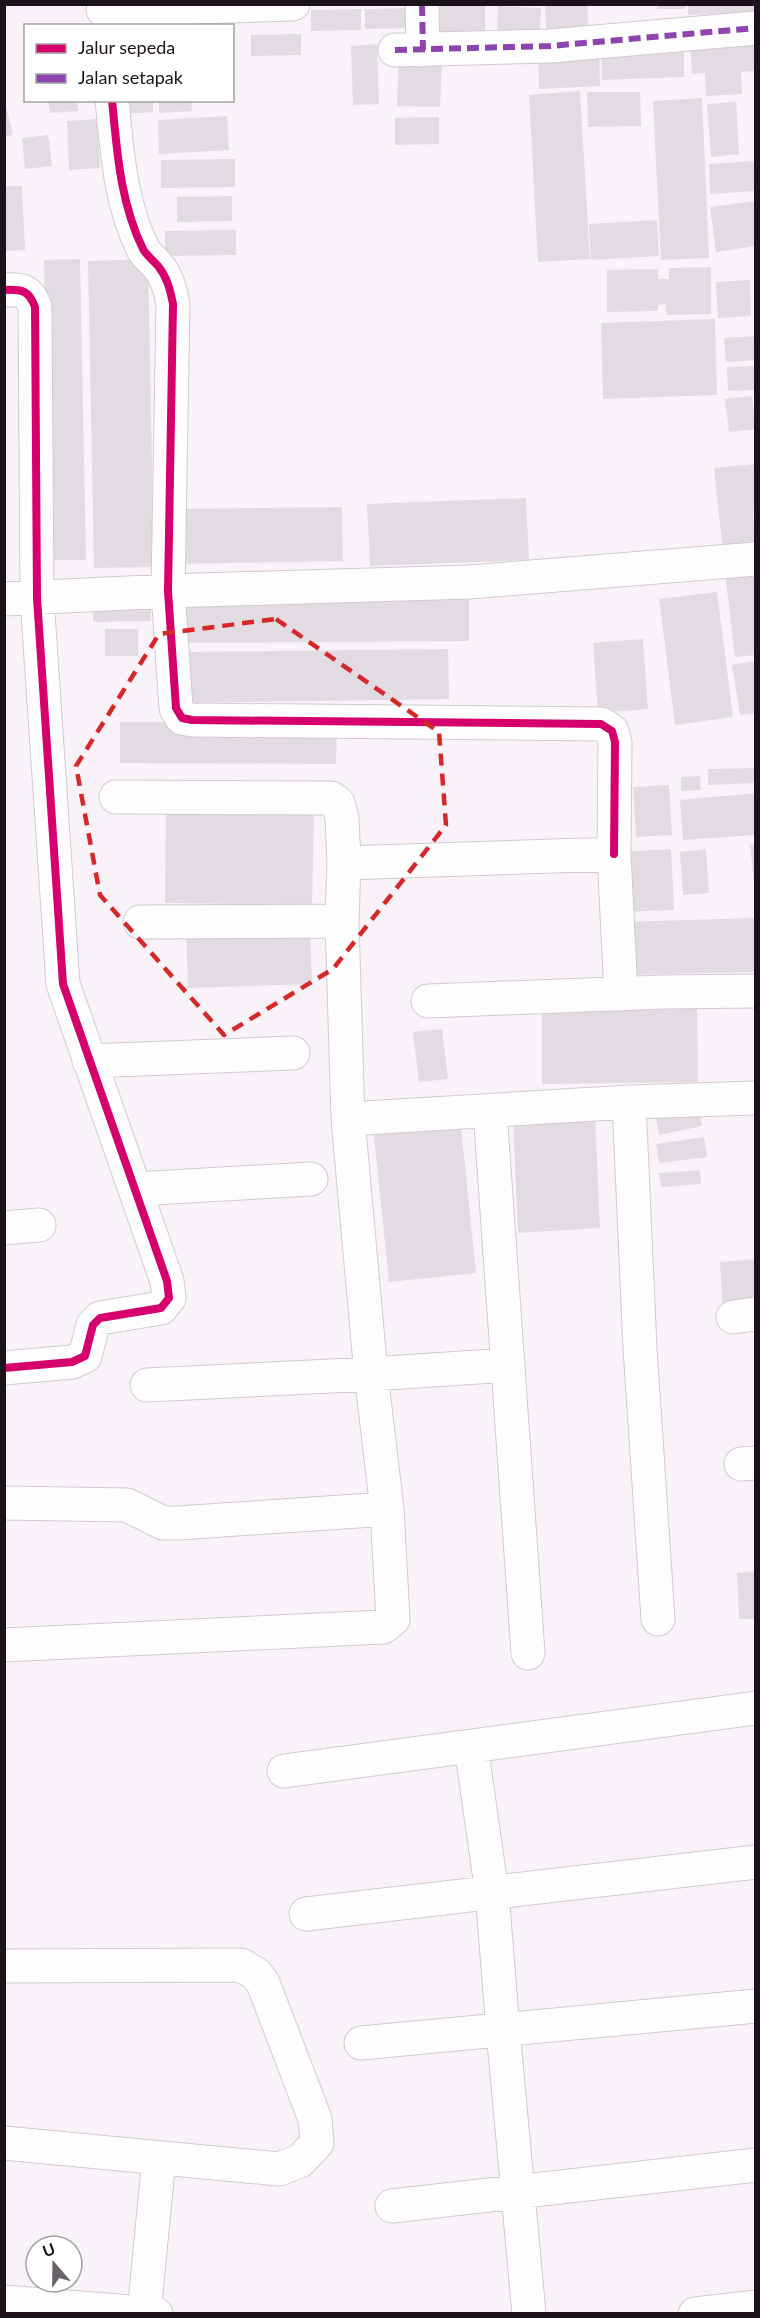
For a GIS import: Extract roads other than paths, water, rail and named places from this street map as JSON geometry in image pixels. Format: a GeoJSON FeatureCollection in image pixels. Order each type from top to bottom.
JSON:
{"type":"FeatureCollection","features":[{"type":"Feature","properties":{"kind":"street"},"geometry":{"type":"LineString","coordinates":[[104,13],[292,4]]}},
{"type":"Feature","properties":{"kind":"street"},"geometry":{"type":"LineString","coordinates":[[422,4],[409,50],[550,46],[756,28]]}},
{"type":"Feature","properties":{"kind":"street"},"geometry":{"type":"LineString","coordinates":[[112,102],[118,171],[127,209],[144,251],[159,267],[170,285],[173,304],[168,591],[176,708],[182,717],[192,720],[601,724],[612,731],[615,742],[614,854],[621,994]]}},
{"type":"Feature","properties":{"kind":"street"},"geometry":{"type":"LineString","coordinates":[[4,290],[22,289],[31,296],[35,307],[37,598],[63,984],[167,1281],[169,1298],[161,1308],[100,1318],[93,1325],[85,1356],[72,1362],[4,1368]]}},
{"type":"Feature","properties":{"kind":"street"},"geometry":{"type":"LineString","coordinates":[[4,599],[168,591],[469,582],[756,558]]}},
{"type":"Feature","properties":{"kind":"street"},"geometry":{"type":"LineString","coordinates":[[4,1645],[383,1627],[393,1619],[387,1509],[371,1374],[348,1119],[342,921],[345,863],[342,818],[338,803],[331,798],[116,797]]}},
{"type":"Feature","properties":{"kind":"street"},"geometry":{"type":"LineString","coordinates":[[345,863],[614,854]]}},
{"type":"Feature","properties":{"kind":"street"},"geometry":{"type":"LineString","coordinates":[[140,922],[342,921]]}},
{"type":"Feature","properties":{"kind":"street"},"geometry":{"type":"LineString","coordinates":[[428,1001],[756,991]]}},
{"type":"Feature","properties":{"kind":"street"},"geometry":{"type":"LineString","coordinates":[[90,1061],[293,1053]]}},
{"type":"Feature","properties":{"kind":"street"},"geometry":{"type":"LineString","coordinates":[[348,1119],[629,1102],[756,1098]]}},
{"type":"Feature","properties":{"kind":"street"},"geometry":{"type":"LineString","coordinates":[[629,1102],[640,1348],[658,1619]]}},
{"type":"Feature","properties":{"kind":"street"},"geometry":{"type":"LineString","coordinates":[[490,1112],[528,1653]]}},
{"type":"Feature","properties":{"kind":"street"},"geometry":{"type":"LineString","coordinates":[[135,1190],[310,1179]]}},
{"type":"Feature","properties":{"kind":"street"},"geometry":{"type":"LineString","coordinates":[[4,1228],[39,1225]]}},
{"type":"Feature","properties":{"kind":"street"},"geometry":{"type":"LineString","coordinates":[[147,1385],[507,1365]]}},
{"type":"Feature","properties":{"kind":"street"},"geometry":{"type":"LineString","coordinates":[[4,1503],[127,1505],[163,1522],[178,1523],[387,1509]]}},
{"type":"Feature","properties":{"kind":"street"},"geometry":{"type":"LineString","coordinates":[[284,1771],[756,1708]]}},
{"type":"Feature","properties":{"kind":"street"},"geometry":{"type":"LineString","coordinates":[[471,1746],[492,1893],[502,2030],[529,2313]]}},
{"type":"Feature","properties":{"kind":"street"},"geometry":{"type":"LineString","coordinates":[[306,1914],[756,1862]]}},
{"type":"Feature","properties":{"kind":"street"},"geometry":{"type":"LineString","coordinates":[[4,1966],[241,1965],[256,1974],[263,1983],[315,2119],[317,2143],[300,2161],[279,2169],[4,2143]]}},
{"type":"Feature","properties":{"kind":"street"},"geometry":{"type":"LineString","coordinates":[[361,2043],[756,2006]]}},
{"type":"Feature","properties":{"kind":"street"},"geometry":{"type":"LineString","coordinates":[[4,2302],[148,2313],[159,2158]]}},
{"type":"Feature","properties":{"kind":"street"},"geometry":{"type":"LineString","coordinates":[[392,2206],[756,2166]]}},
{"type":"Feature","properties":{"kind":"street"},"geometry":{"type":"LineString","coordinates":[[695,2313],[756,2307]]}}]}
